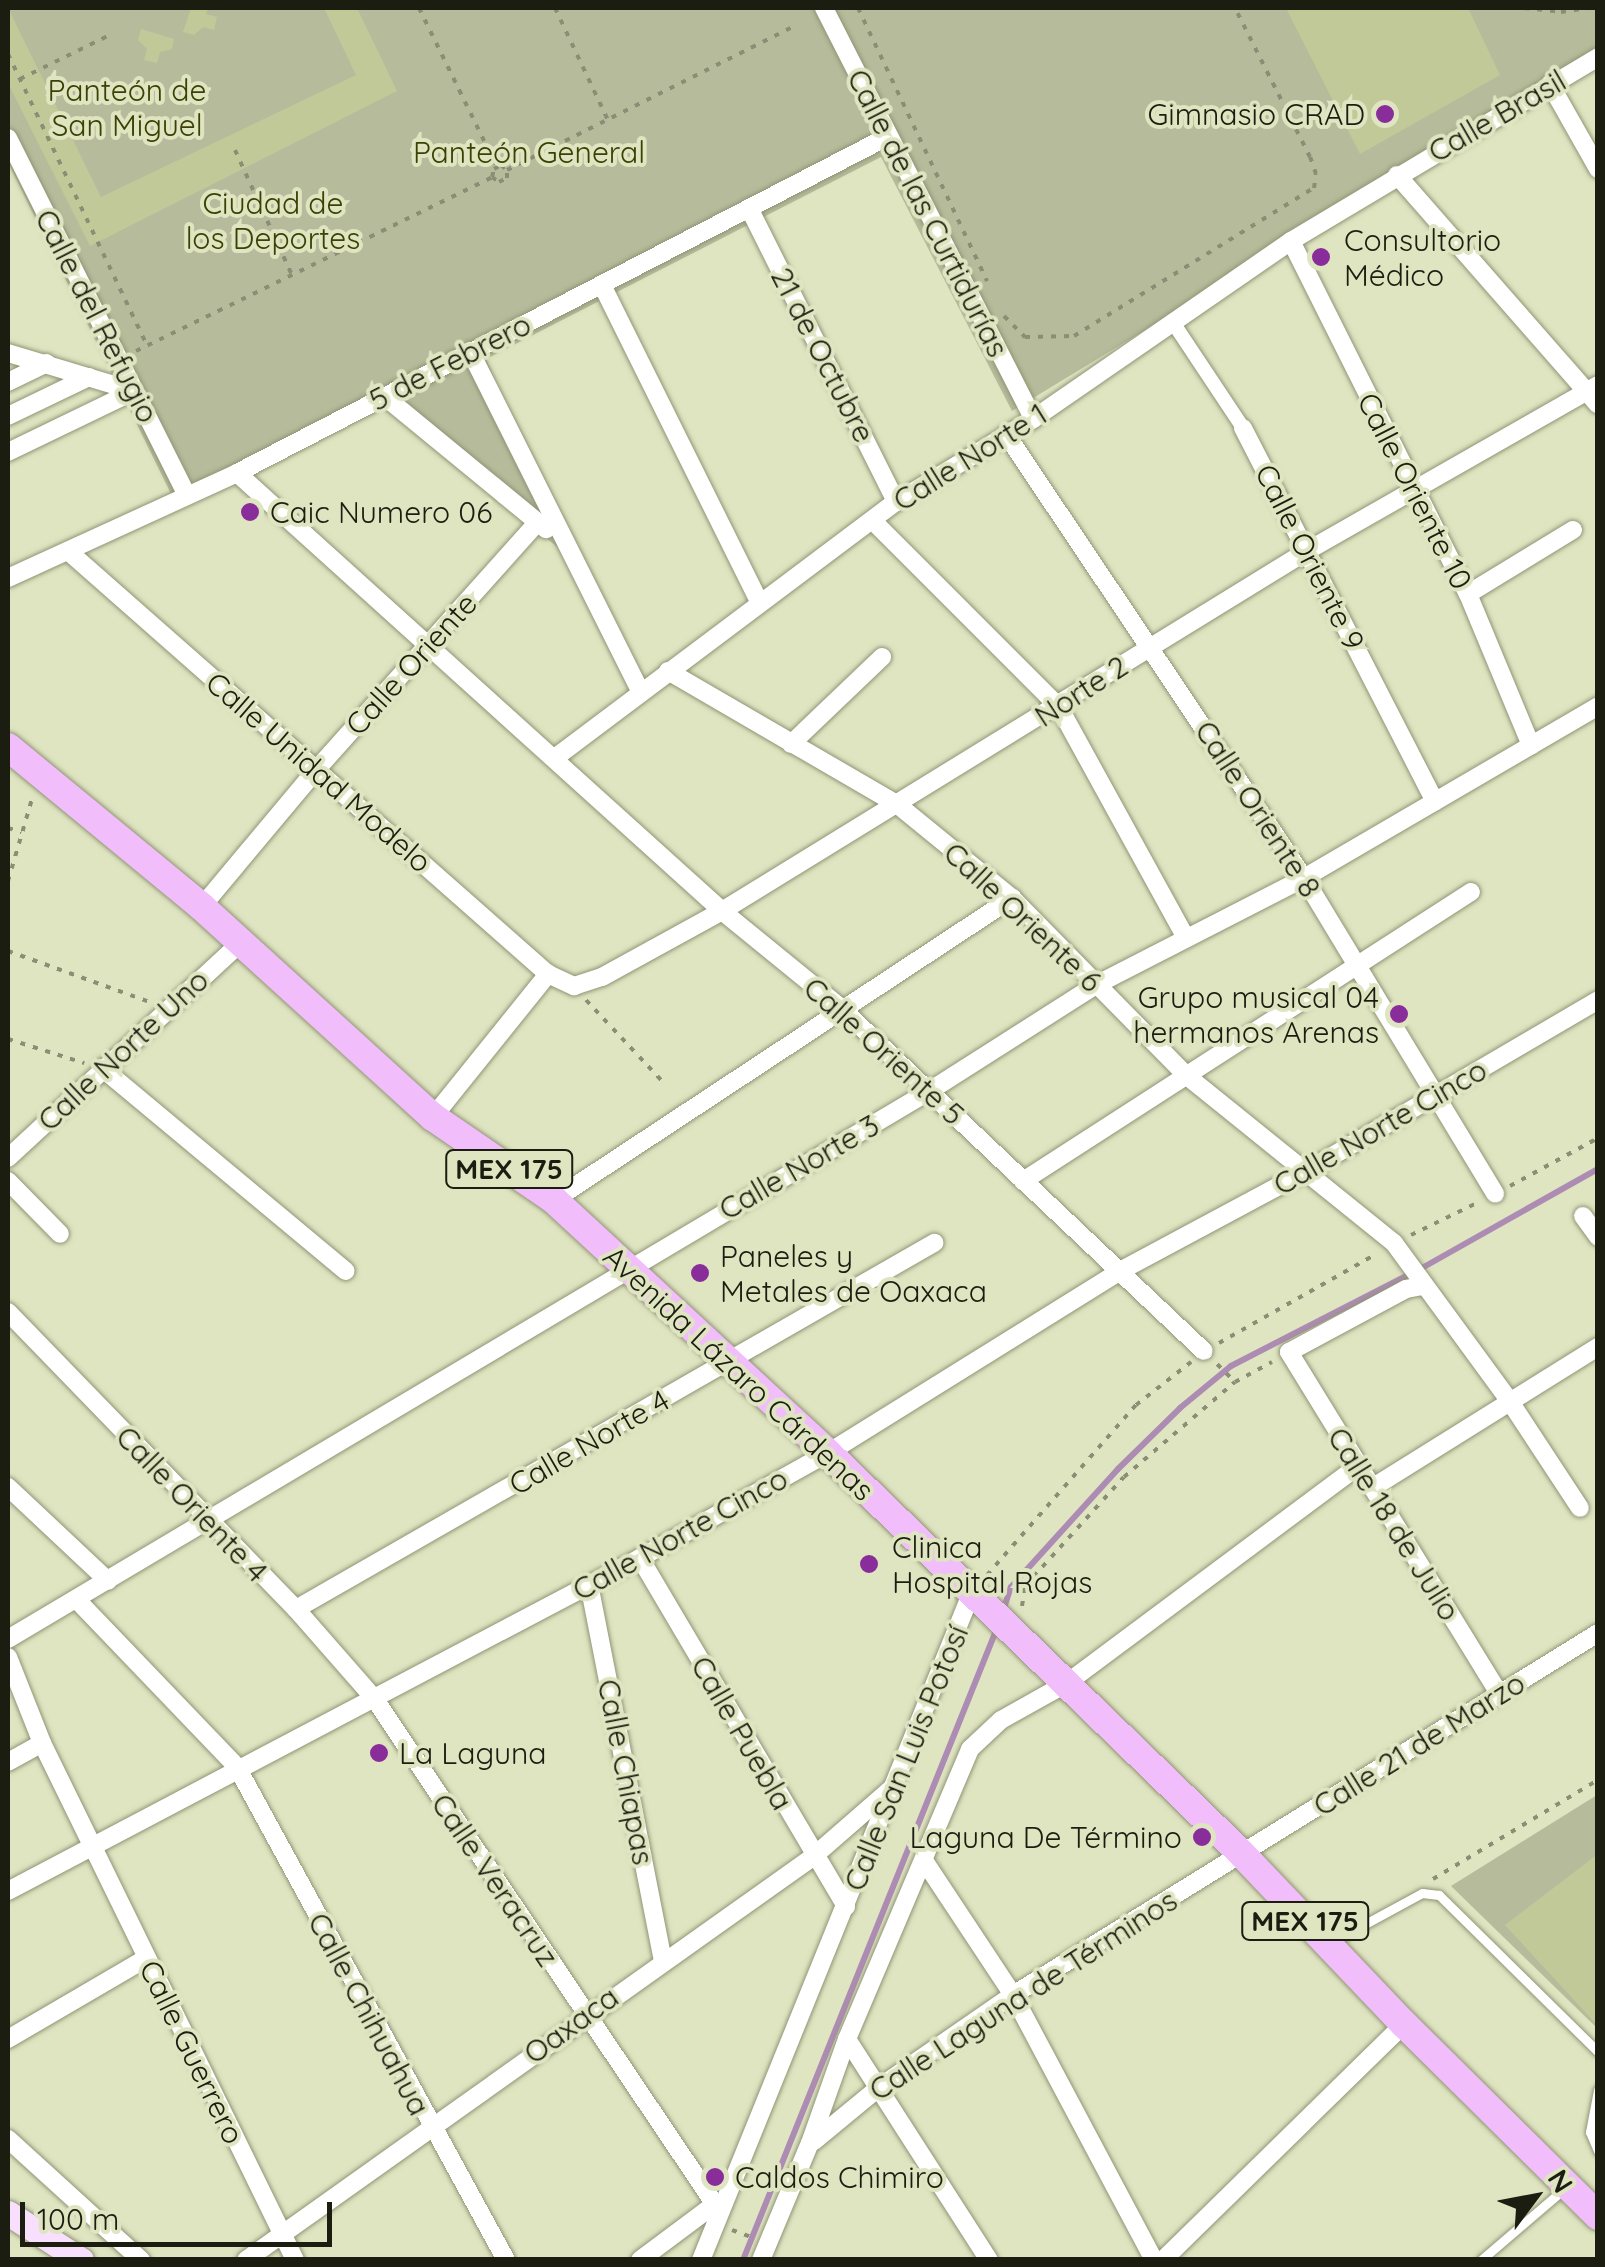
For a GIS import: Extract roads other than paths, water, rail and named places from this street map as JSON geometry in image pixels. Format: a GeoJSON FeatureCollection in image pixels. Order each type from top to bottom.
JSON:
{"type":"FeatureCollection","features":[{"type":"Feature","properties":{"kind":"main road","name":"Avenida Lázaro Cárdenas"},"geometry":{"type":"LineString","coordinates":[[8,747],[240,942],[432,1117],[554,1200],[828,1453],[1241,1853],[1404,2024],[1598,2216]]}},
{"type":"Feature","properties":{"kind":"main road"},"geometry":{"type":"LineString","coordinates":[[8,2213],[81,2260]]}},
{"type":"Feature","properties":{"kind":"street","name":"Calle de las Curtidurías"},"geometry":{"type":"LineString","coordinates":[[824,8],[1033,419]]}},
{"type":"Feature","properties":{"kind":"street","name":"Calle Brasil"},"geometry":{"type":"LineString","coordinates":[[1397,174],[1598,57]]}},
{"type":"Feature","properties":{"kind":"street"},"geometry":{"type":"LineString","coordinates":[[1550,84],[1598,168]]}},
{"type":"Feature","properties":{"kind":"street","name":"5 de Febrero"},"geometry":{"type":"LineString","coordinates":[[8,578],[237,473],[887,137]]}},
{"type":"Feature","properties":{"kind":"street","name":"Calle del Refugio"},"geometry":{"type":"LineString","coordinates":[[8,138],[186,494]]}},
{"type":"Feature","properties":{"kind":"street"},"geometry":{"type":"LineString","coordinates":[[1397,174],[1594,394]]}},
{"type":"Feature","properties":{"kind":"street","name":"Calle Norte 1"},"geometry":{"type":"LineString","coordinates":[[556,758],[896,502],[1033,419],[1291,240],[1397,174]]}},
{"type":"Feature","properties":{"kind":"street","name":"21 de Octubre"},"geometry":{"type":"LineString","coordinates":[[749,208],[896,502]]}},
{"type":"Feature","properties":{"kind":"street","name":"Calle Oriente 10"},"geometry":{"type":"LineString","coordinates":[[1291,240],[1468,594],[1531,745]]}},
{"type":"Feature","properties":{"kind":"street"},"geometry":{"type":"LineString","coordinates":[[602,285],[760,603]]}},
{"type":"Feature","properties":{"kind":"street","name":"Calle Oriente 9"},"geometry":{"type":"LineString","coordinates":[[1172,322],[1242,428],[1436,801]]}},
{"type":"Feature","properties":{"kind":"street"},"geometry":{"type":"LineString","coordinates":[[470,351],[640,692]]}},
{"type":"Feature","properties":{"kind":"street"},"geometry":{"type":"LineString","coordinates":[[8,354],[134,391]]}},
{"type":"Feature","properties":{"kind":"street"},"geometry":{"type":"LineString","coordinates":[[8,382],[47,364]]}},
{"type":"Feature","properties":{"kind":"street"},"geometry":{"type":"LineString","coordinates":[[8,416],[89,376]]}},
{"type":"Feature","properties":{"kind":"street"},"geometry":{"type":"LineString","coordinates":[[8,452],[134,391]]}},
{"type":"Feature","properties":{"kind":"street","name":"Norte 2"},"geometry":{"type":"LineString","coordinates":[[574,986],[602,977],[722,911],[1307,551],[1594,394]]}},
{"type":"Feature","properties":{"kind":"street"},"geometry":{"type":"LineString","coordinates":[[384,396],[566,544]]}},
{"type":"Feature","properties":{"kind":"street","name":"Calle Oriente 8"},"geometry":{"type":"LineString","coordinates":[[1006,434],[1152,646],[1304,878],[1495,1194]]}},
{"type":"Feature","properties":{"kind":"street","name":"Calle Oriente 5"},"geometry":{"type":"LineString","coordinates":[[237,473],[722,911],[841,1008],[932,1090],[1204,1351]]}},
{"type":"Feature","properties":{"kind":"street"},"geometry":{"type":"LineString","coordinates":[[872,521],[1059,707],[1185,936]]}},
{"type":"Feature","properties":{"kind":"street","name":"Calle Oriente"},"geometry":{"type":"LineString","coordinates":[[209,898],[316,770],[537,523]]}},
{"type":"Feature","properties":{"kind":"street"},"geometry":{"type":"LineString","coordinates":[[1468,594],[1573,530]]}},
{"type":"Feature","properties":{"kind":"street","name":"Calle Unidad Modelo"},"geometry":{"type":"LineString","coordinates":[[68,552],[548,974],[574,986]]}},
{"type":"Feature","properties":{"kind":"street"},"geometry":{"type":"LineString","coordinates":[[791,744],[882,657]]}},
{"type":"Feature","properties":{"kind":"street","name":"Calle Oriente 6"},"geometry":{"type":"LineString","coordinates":[[668,671],[898,804],[1012,898],[1187,1076],[1398,1250],[1509,1400],[1580,1508]]}},
{"type":"Feature","properties":{"kind":"street","name":"Calle Norte 3"},"geometry":{"type":"LineString","coordinates":[[8,1639],[626,1268],[932,1090],[1096,985],[1304,878],[1598,706]]}},
{"type":"Feature","properties":{"kind":"street"},"geometry":{"type":"LineString","coordinates":[[1023,1181],[1471,892]]}},
{"type":"Feature","properties":{"kind":"street"},"geometry":{"type":"LineString","coordinates":[[554,1200],[1012,898]]}},
{"type":"Feature","properties":{"kind":"street","name":"Calle Norte Uno"},"geometry":{"type":"LineString","coordinates":[[8,1158],[240,942]]}},
{"type":"Feature","properties":{"kind":"street"},"geometry":{"type":"LineString","coordinates":[[432,1117],[548,974]]}},
{"type":"Feature","properties":{"kind":"street","name":"Calle Norte Cinco"},"geometry":{"type":"LineString","coordinates":[[8,1891],[236,1767],[640,1558],[828,1453],[1122,1270],[1305,1172],[1598,1000]]}},
{"type":"Feature","properties":{"kind":"street"},"geometry":{"type":"LineString","coordinates":[[102,1068],[346,1271]]}},
{"type":"Feature","properties":{"kind":"street"},"geometry":{"type":"LineString","coordinates":[[8,1180],[60,1234]]}},
{"type":"Feature","properties":{"kind":"street"},"geometry":{"type":"LineString","coordinates":[[1584,1216],[1598,1237]]}},
{"type":"Feature","properties":{"kind":"street","name":"Calle Norte 4"},"geometry":{"type":"LineString","coordinates":[[296,1609],[934,1243]]}},
{"type":"Feature","properties":{"kind":"street","name":"Calle 18 de Julio"},"geometry":{"type":"LineString","coordinates":[[1420,1283],[1288,1352],[1500,1694]]}},
{"type":"Feature","properties":{"kind":"street","name":"Calle Oriente 4"},"geometry":{"type":"LineString","coordinates":[[8,1312],[204,1519],[296,1609],[374,1698]]}},
{"type":"Feature","properties":{"kind":"street"},"geometry":{"type":"LineString","coordinates":[[1372,1488],[1598,1346]]}},
{"type":"Feature","properties":{"kind":"street","name":"Calle San Luis Potosí"},"geometry":{"type":"LineString","coordinates":[[759,2250],[810,2144],[847,2039],[970,1749],[1000,1720],[1067,1683],[1358,1467]]}},
{"type":"Feature","properties":{"kind":"street"},"geometry":{"type":"LineString","coordinates":[[8,1487],[108,1581]]}},
{"type":"Feature","properties":{"kind":"street","name":"Calle Puebla"},"geometry":{"type":"LineString","coordinates":[[640,1558],[846,1908]]}},
{"type":"Feature","properties":{"kind":"street","name":"Calle Chiapas"},"geometry":{"type":"LineString","coordinates":[[589,1584],[663,1960]]}},
{"type":"Feature","properties":{"kind":"street","name":"Calle Chihuahua"},"geometry":{"type":"LineString","coordinates":[[78,1600],[236,1767],[429,2126],[506,2260]]}},
{"type":"Feature","properties":{"kind":"street","name":"Calle San Luis Potosí"},"geometry":{"type":"LineString","coordinates":[[701,2260],[717,2206],[894,1787],[997,1618]]}},
{"type":"Feature","properties":{"kind":"street","name":"Calle 21 de Marzo"},"geometry":{"type":"LineString","coordinates":[[1241,1853],[1598,1634]]}},
{"type":"Feature","properties":{"kind":"street","name":"Calle Guerrero"},"geometry":{"type":"LineString","coordinates":[[8,1657],[42,1742],[295,2260]]}},
{"type":"Feature","properties":{"kind":"street","name":"Calle Veracruz"},"geometry":{"type":"LineString","coordinates":[[374,1698],[717,2206]]}},
{"type":"Feature","properties":{"kind":"street"},"geometry":{"type":"LineString","coordinates":[[8,1762],[42,1742]]}},
{"type":"Feature","properties":{"kind":"street","name":"Oaxaca"},"geometry":{"type":"LineString","coordinates":[[246,2260],[429,2126],[814,1856],[894,1787]]}},
{"type":"Feature","properties":{"kind":"street","name":"Calle Laguna de Términos"},"geometry":{"type":"LineString","coordinates":[[810,2144],[876,2088],[1013,1996],[1241,1853]]}},
{"type":"Feature","properties":{"kind":"street"},"geometry":{"type":"LineString","coordinates":[[925,1862],[1013,1996],[1154,2260]]}},
{"type":"Feature","properties":{"kind":"street"},"geometry":{"type":"LineString","coordinates":[[8,2038],[146,1958]]}},
{"type":"Feature","properties":{"kind":"street"},"geometry":{"type":"LineString","coordinates":[[1163,2260],[1404,2024]]}},
{"type":"Feature","properties":{"kind":"street"},"geometry":{"type":"LineString","coordinates":[[847,2039],[989,2260]]}},
{"type":"Feature","properties":{"kind":"street"},"geometry":{"type":"LineString","coordinates":[[8,2139],[141,2260]]}},
{"type":"Feature","properties":{"kind":"street"},"geometry":{"type":"LineString","coordinates":[[640,2260],[717,2206]]}},
{"type":"Feature","properties":{"kind":"lane"},"geometry":{"type":"LineString","coordinates":[[1328,1945],[1422,1893],[1439,1895],[1598,2052]]}},
{"type":"Feature","properties":{"kind":"lane"},"geometry":{"type":"LineString","coordinates":[[1598,2090],[1590,2132],[1598,2151]]}},
{"type":"Feature","properties":{"kind":"lane"},"geometry":{"type":"LineString","coordinates":[[1481,2260],[1567,2186]]}},
{"type":"Feature","properties":{"kind":"waterway"},"geometry":{"type":"LineString","coordinates":[[1003,1611],[1011,1587],[1118,1469],[1180,1408],[1231,1366],[1422,1268],[1598,1169]]}},
{"type":"Feature","properties":{"kind":"waterway"},"geometry":{"type":"LineString","coordinates":[[743,2260],[997,1628]]}},
{"type":"Feature","properties":{"kind":"place","name":"Gimnasio CRAD"},"geometry":{"type":"Point","coordinates":[1385,114]}},
{"type":"Feature","properties":{"kind":"place","name":"Consultorio Médico"},"geometry":{"type":"Point","coordinates":[1321,257]}},
{"type":"Feature","properties":{"kind":"place","name":"Caic Numero 06"},"geometry":{"type":"Point","coordinates":[250,512]}},
{"type":"Feature","properties":{"kind":"place","name":"Grupo musical 04 hermanos Arenas"},"geometry":{"type":"Point","coordinates":[1399,1014]}},
{"type":"Feature","properties":{"kind":"place","name":"Paneles y Metales de Oaxaca"},"geometry":{"type":"Point","coordinates":[700,1273]}},
{"type":"Feature","properties":{"kind":"place","name":"Clinica Hospital Rojas"},"geometry":{"type":"Point","coordinates":[869,1564]}},
{"type":"Feature","properties":{"kind":"place","name":"La Laguna"},"geometry":{"type":"Point","coordinates":[379,1753]}},
{"type":"Feature","properties":{"kind":"place","name":"Laguna De Término"},"geometry":{"type":"Point","coordinates":[1202,1837]}},
{"type":"Feature","properties":{"kind":"place","name":"Caldos Chimiro"},"geometry":{"type":"Point","coordinates":[715,2177]}},
{"type":"Feature","properties":{"kind":"park label","name":"Panteón de San Miguel"},"geometry":{"type":"Point","coordinates":[127,107]}},
{"type":"Feature","properties":{"kind":"park label","name":"Panteón General"},"geometry":{"type":"Point","coordinates":[529,152]}},
{"type":"Feature","properties":{"kind":"park label","name":"Ciudad de los Deportes"},"geometry":{"type":"Point","coordinates":[273,220]}}]}
